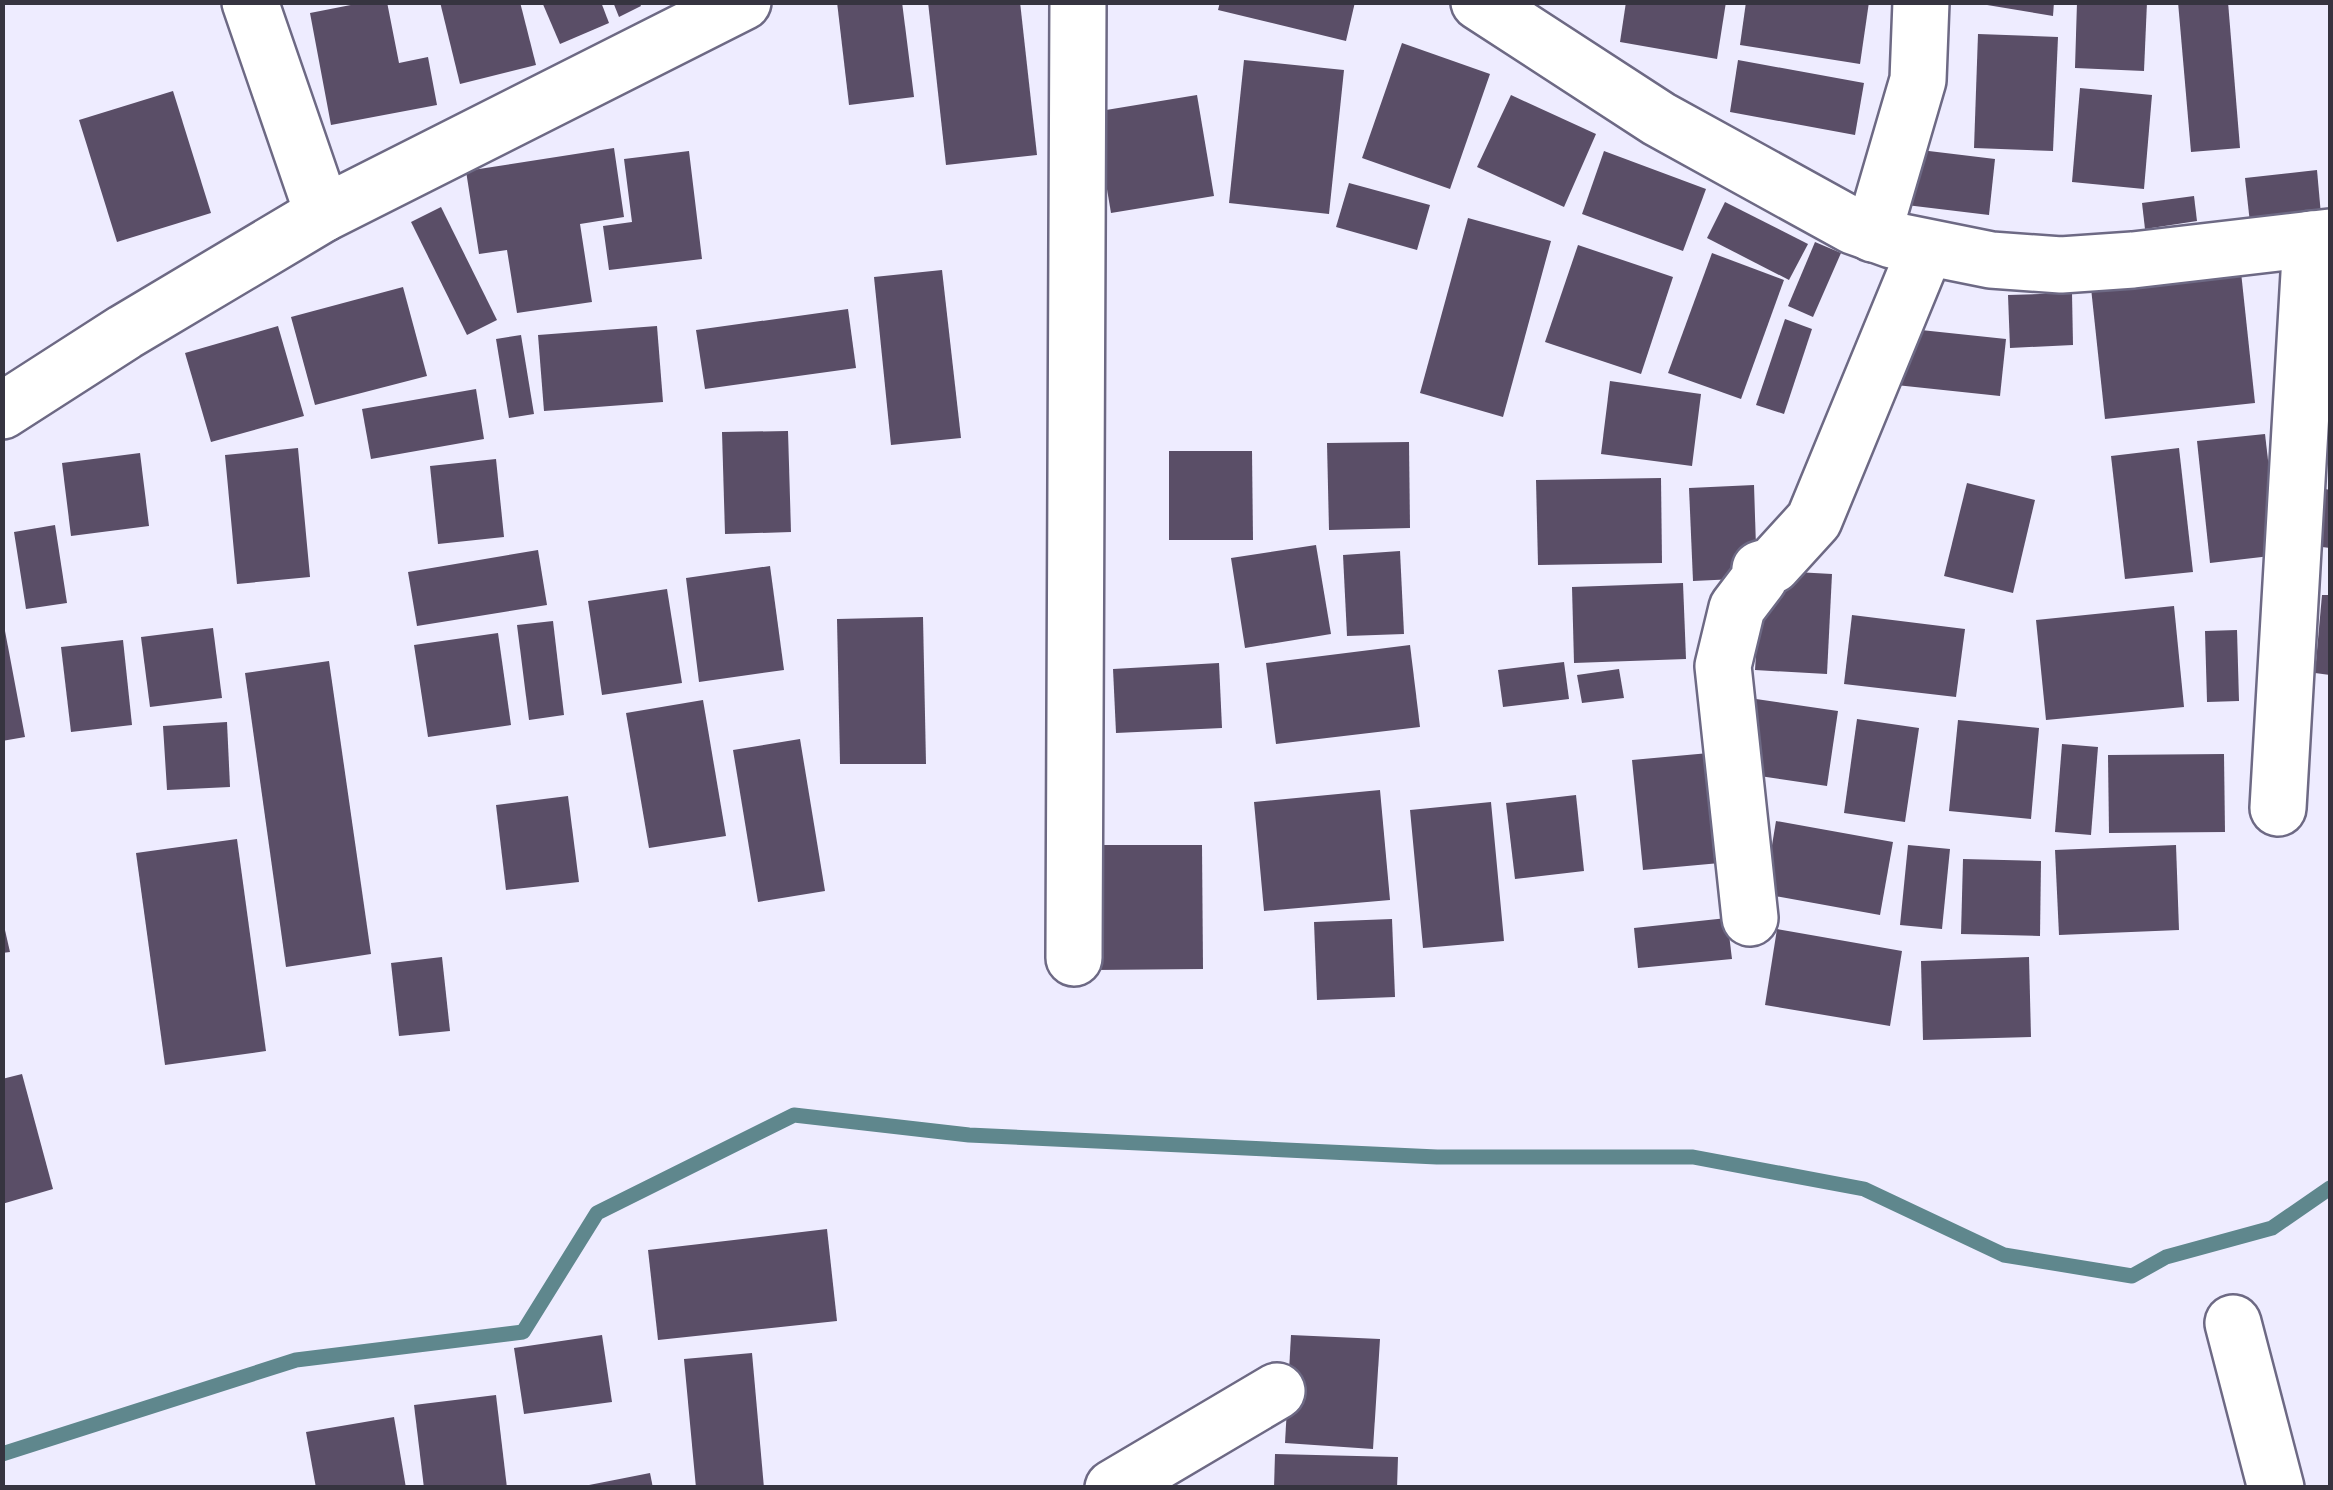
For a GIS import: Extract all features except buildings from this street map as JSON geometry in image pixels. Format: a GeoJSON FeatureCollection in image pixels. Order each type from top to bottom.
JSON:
{"type":"FeatureCollection","features":[{"type":"Feature","properties":{"kind":"street"},"geometry":{"type":"LineString","coordinates":[[250,2],[323,214]]}},
{"type":"Feature","properties":{"kind":"street"},"geometry":{"type":"LineString","coordinates":[[2,411],[323,214],[743,2]]}},
{"type":"Feature","properties":{"kind":"street"},"geometry":{"type":"LineString","coordinates":[[1074,958],[1078,2]]}},
{"type":"Feature","properties":{"kind":"street"},"geometry":{"type":"LineString","coordinates":[[1479,2],[1659,119],[1874,234],[1991,260],[2061,265],[2321,238],[2278,808]]}},
{"type":"Feature","properties":{"kind":"street"},"geometry":{"type":"LineString","coordinates":[[1874,234],[1918,80],[1921,2]]}},
{"type":"Feature","properties":{"kind":"street"},"geometry":{"type":"LineString","coordinates":[[1750,918],[1723,666],[1736,608],[1759,578],[1760,569],[1773,565],[1814,520],[1926,248]]}},
{"type":"Feature","properties":{"kind":"street"},"geometry":{"type":"LineString","coordinates":[[2234,1323],[2276,1488]]}},
{"type":"Feature","properties":{"kind":"street"},"geometry":{"type":"LineString","coordinates":[[1113,1488],[1277,1391]]}},
{"type":"Feature","properties":{"kind":"waterway"},"geometry":{"type":"LineString","coordinates":[[2,1454],[296,1360],[523,1332],[597,1213],[794,1115],[969,1135],[1437,1157],[1693,1157],[1864,1189],[2004,1255],[2132,1276],[2166,1257],[2272,1228],[2330,1188]]}}]}
